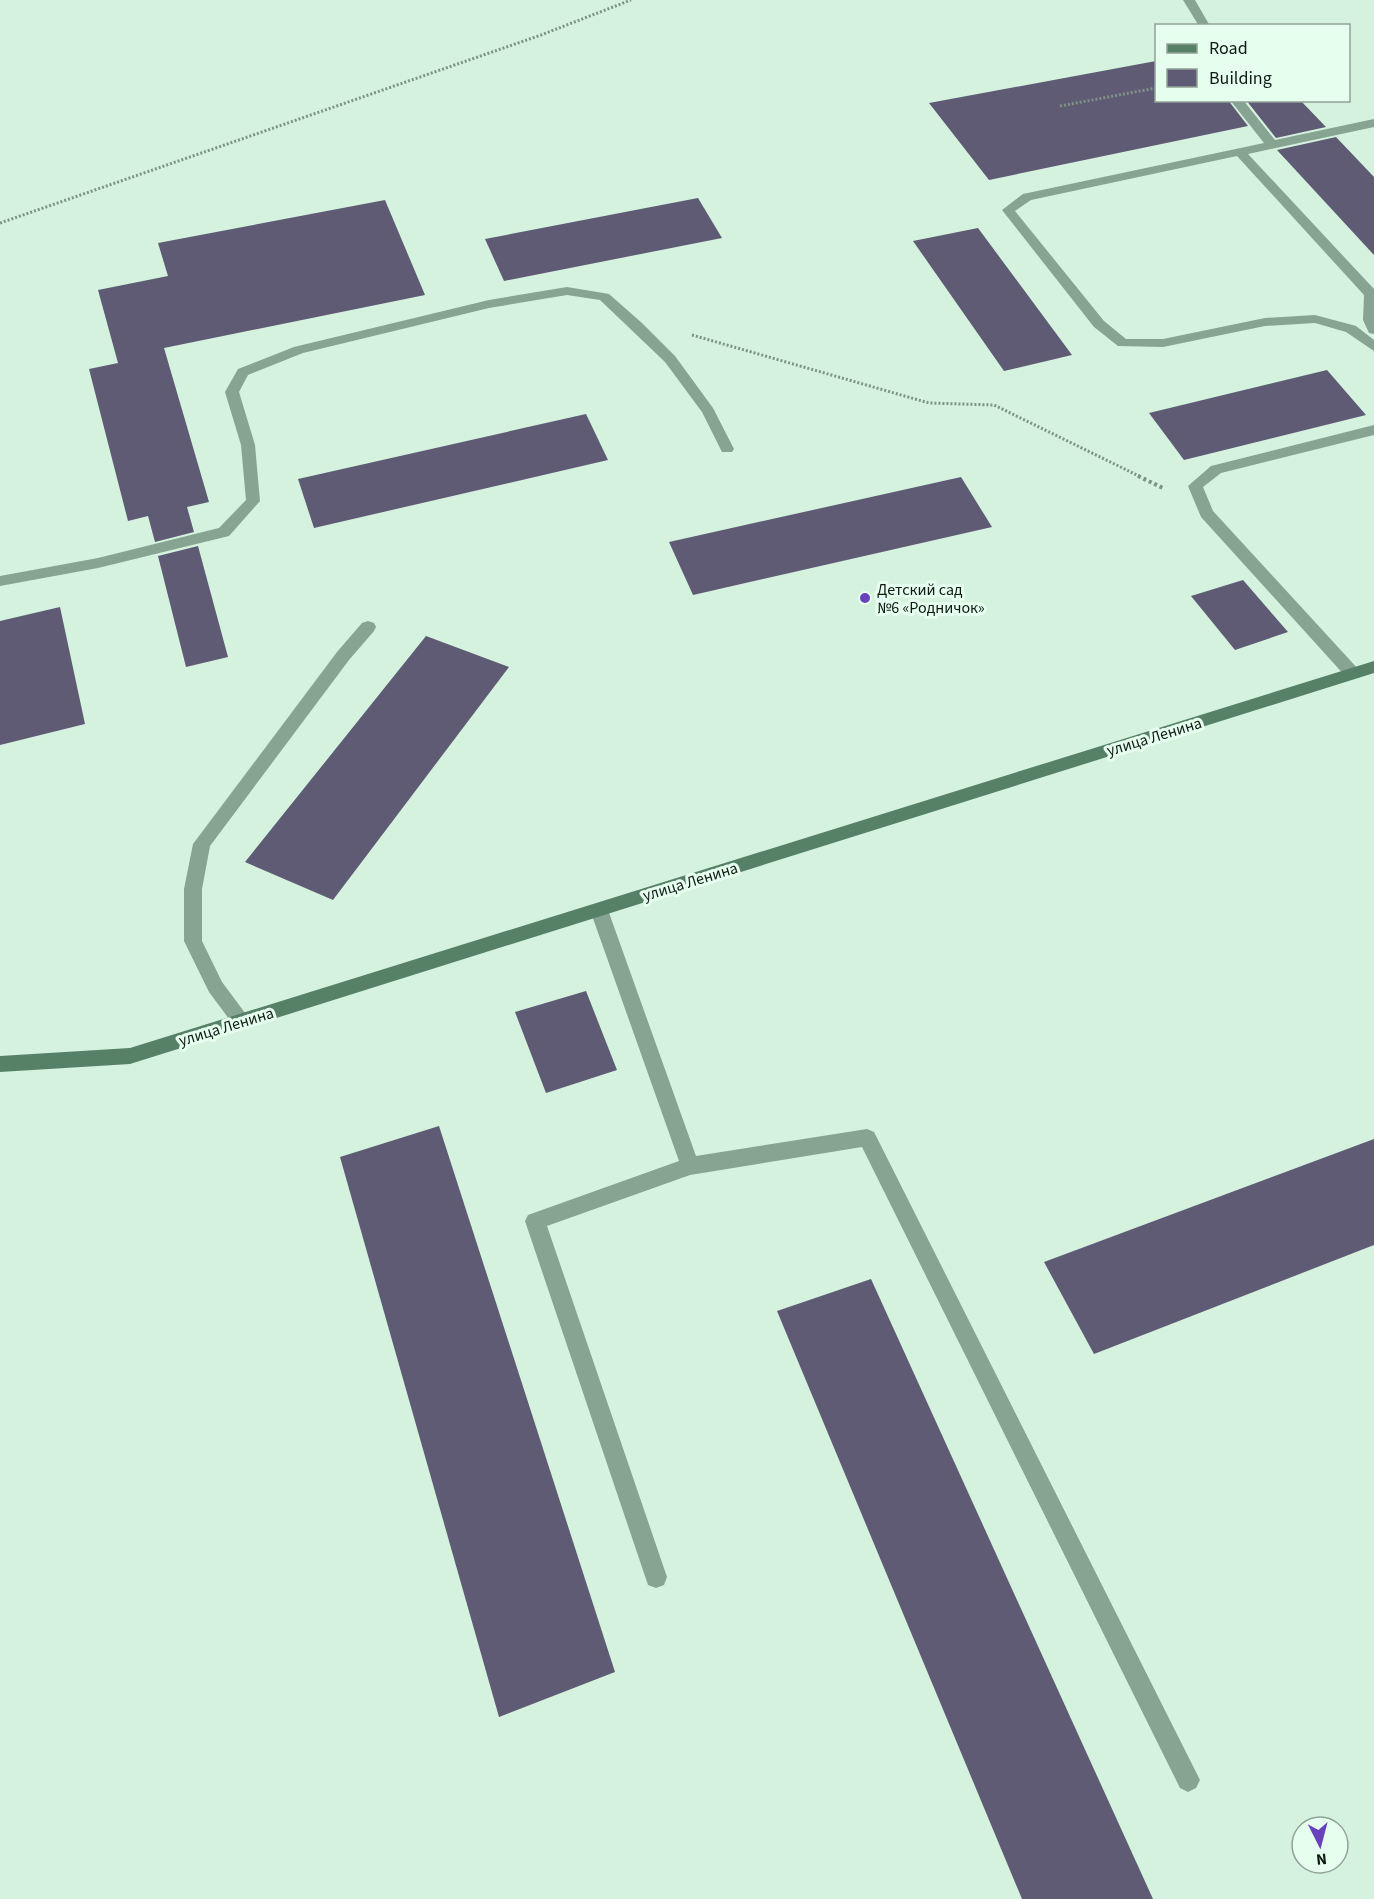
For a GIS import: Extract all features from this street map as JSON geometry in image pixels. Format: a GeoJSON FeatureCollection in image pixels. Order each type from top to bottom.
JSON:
{"type":"FeatureCollection","features":[{"type":"Feature","properties":{"kind":"street","name":"улица Ленина"},"geometry":{"type":"LineString","coordinates":[[0,1064],[130,1056],[1374,667]]}},
{"type":"Feature","properties":{"kind":"lane"},"geometry":{"type":"LineString","coordinates":[[1189,0],[1204,24]]}},
{"type":"Feature","properties":{"kind":"lane"},"geometry":{"type":"LineString","coordinates":[[1238,102],[1272,145]]}},
{"type":"Feature","properties":{"kind":"lane"},"geometry":{"type":"LineString","coordinates":[[1374,123],[1027,197],[1008,210],[1099,324],[1123,343],[1163,343],[1265,322],[1315,319],[1351,328],[1374,347]]}},
{"type":"Feature","properties":{"kind":"lane"},"geometry":{"type":"LineString","coordinates":[[1240,152],[1371,294],[1370,320],[1374,330]]}},
{"type":"Feature","properties":{"kind":"lane"},"geometry":{"type":"LineString","coordinates":[[0,581],[98,562],[224,532],[253,501],[252,460],[244,421],[232,392],[243,372],[299,350],[489,304],[567,291],[604,297],[670,359],[708,411],[727,449]]}},
{"type":"Feature","properties":{"kind":"lane"},"geometry":{"type":"LineString","coordinates":[[1353,674],[1206,513],[1195,486],[1216,469],[1374,430]]}},
{"type":"Feature","properties":{"kind":"lane"},"geometry":{"type":"LineString","coordinates":[[242,1021],[215,987],[193,941],[193,889],[202,844],[343,656],[368,627]]}},
{"type":"Feature","properties":{"kind":"lane"},"geometry":{"type":"LineString","coordinates":[[599,910],[690,1166]]}},
{"type":"Feature","properties":{"kind":"lane"},"geometry":{"type":"LineString","coordinates":[[656,1577],[535,1221],[690,1166],[867,1138],[1188,1780]]}},
{"type":"Feature","properties":{"kind":"path"},"geometry":{"type":"LineString","coordinates":[[0,224],[541,35],[631,0]]}},
{"type":"Feature","properties":{"kind":"path"},"geometry":{"type":"LineString","coordinates":[[1060,106],[1155,88]]}},
{"type":"Feature","properties":{"kind":"path"},"geometry":{"type":"LineString","coordinates":[[688,334],[929,403],[994,405],[1156,484],[1206,513]]}},
{"type":"Feature","properties":{"kind":"building"},"geometry":{"type":"Polygon","coordinates":[[[1155,61],[1155,102],[1230,102],[1248,126],[989,180],[929,103],[1155,61]]]}},
{"type":"Feature","properties":{"kind":"building"},"geometry":{"type":"Polygon","coordinates":[[[1248,102],[1302,102],[1326,127],[1276,138],[1248,102]]]}},
{"type":"Feature","properties":{"kind":"building"},"geometry":{"type":"Polygon","coordinates":[[[1336,137],[1374,177],[1374,255],[1277,150],[1336,137]]]}},
{"type":"Feature","properties":{"kind":"building"},"geometry":{"type":"Polygon","coordinates":[[[698,198],[722,238],[504,281],[485,239],[698,198]]]}},
{"type":"Feature","properties":{"kind":"building"},"geometry":{"type":"Polygon","coordinates":[[[385,200],[425,295],[164,348],[209,502],[187,507],[194,532],[155,542],[148,516],[128,521],[89,369],[118,363],[98,290],[168,276],[158,243],[385,200]]]}},
{"type":"Feature","properties":{"kind":"building"},"geometry":{"type":"Polygon","coordinates":[[[978,228],[1072,355],[1004,371],[913,241],[978,228]]]}},
{"type":"Feature","properties":{"kind":"building"},"geometry":{"type":"Polygon","coordinates":[[[1327,370],[1366,415],[1184,460],[1149,413],[1327,370]]]}},
{"type":"Feature","properties":{"kind":"building"},"geometry":{"type":"Polygon","coordinates":[[[586,414],[608,460],[314,528],[298,479],[586,414]]]}},
{"type":"Feature","properties":{"kind":"building"},"geometry":{"type":"Polygon","coordinates":[[[961,477],[992,527],[693,595],[669,542],[961,477]]]}},
{"type":"Feature","properties":{"kind":"building"},"geometry":{"type":"Polygon","coordinates":[[[198,546],[228,657],[186,667],[158,556],[198,546]]]}},
{"type":"Feature","properties":{"kind":"building"},"geometry":{"type":"Polygon","coordinates":[[[1243,580],[1288,632],[1235,650],[1191,596],[1243,580]]]}},
{"type":"Feature","properties":{"kind":"building"},"geometry":{"type":"Polygon","coordinates":[[[60,607],[85,724],[0,745],[0,621],[60,607]]]}},
{"type":"Feature","properties":{"kind":"building"},"geometry":{"type":"Polygon","coordinates":[[[426,636],[509,667],[333,900],[245,862],[426,636]]]}},
{"type":"Feature","properties":{"kind":"building"},"geometry":{"type":"Polygon","coordinates":[[[586,991],[617,1070],[546,1093],[515,1012],[586,991]]]}},
{"type":"Feature","properties":{"kind":"building"},"geometry":{"type":"Polygon","coordinates":[[[439,1126],[615,1672],[499,1717],[340,1157],[439,1126]]]}},
{"type":"Feature","properties":{"kind":"building"},"geometry":{"type":"Polygon","coordinates":[[[1374,1139],[1374,1245],[1094,1354],[1044,1262],[1374,1139]]]}},
{"type":"Feature","properties":{"kind":"building"},"geometry":{"type":"Polygon","coordinates":[[[871,1279],[1153,1899],[1022,1899],[777,1311],[871,1279]]]}},
{"type":"Feature","properties":{"kind":"place","name":"Детский сад №6 «Родничок»"},"geometry":{"type":"Point","coordinates":[865,598]}}]}
